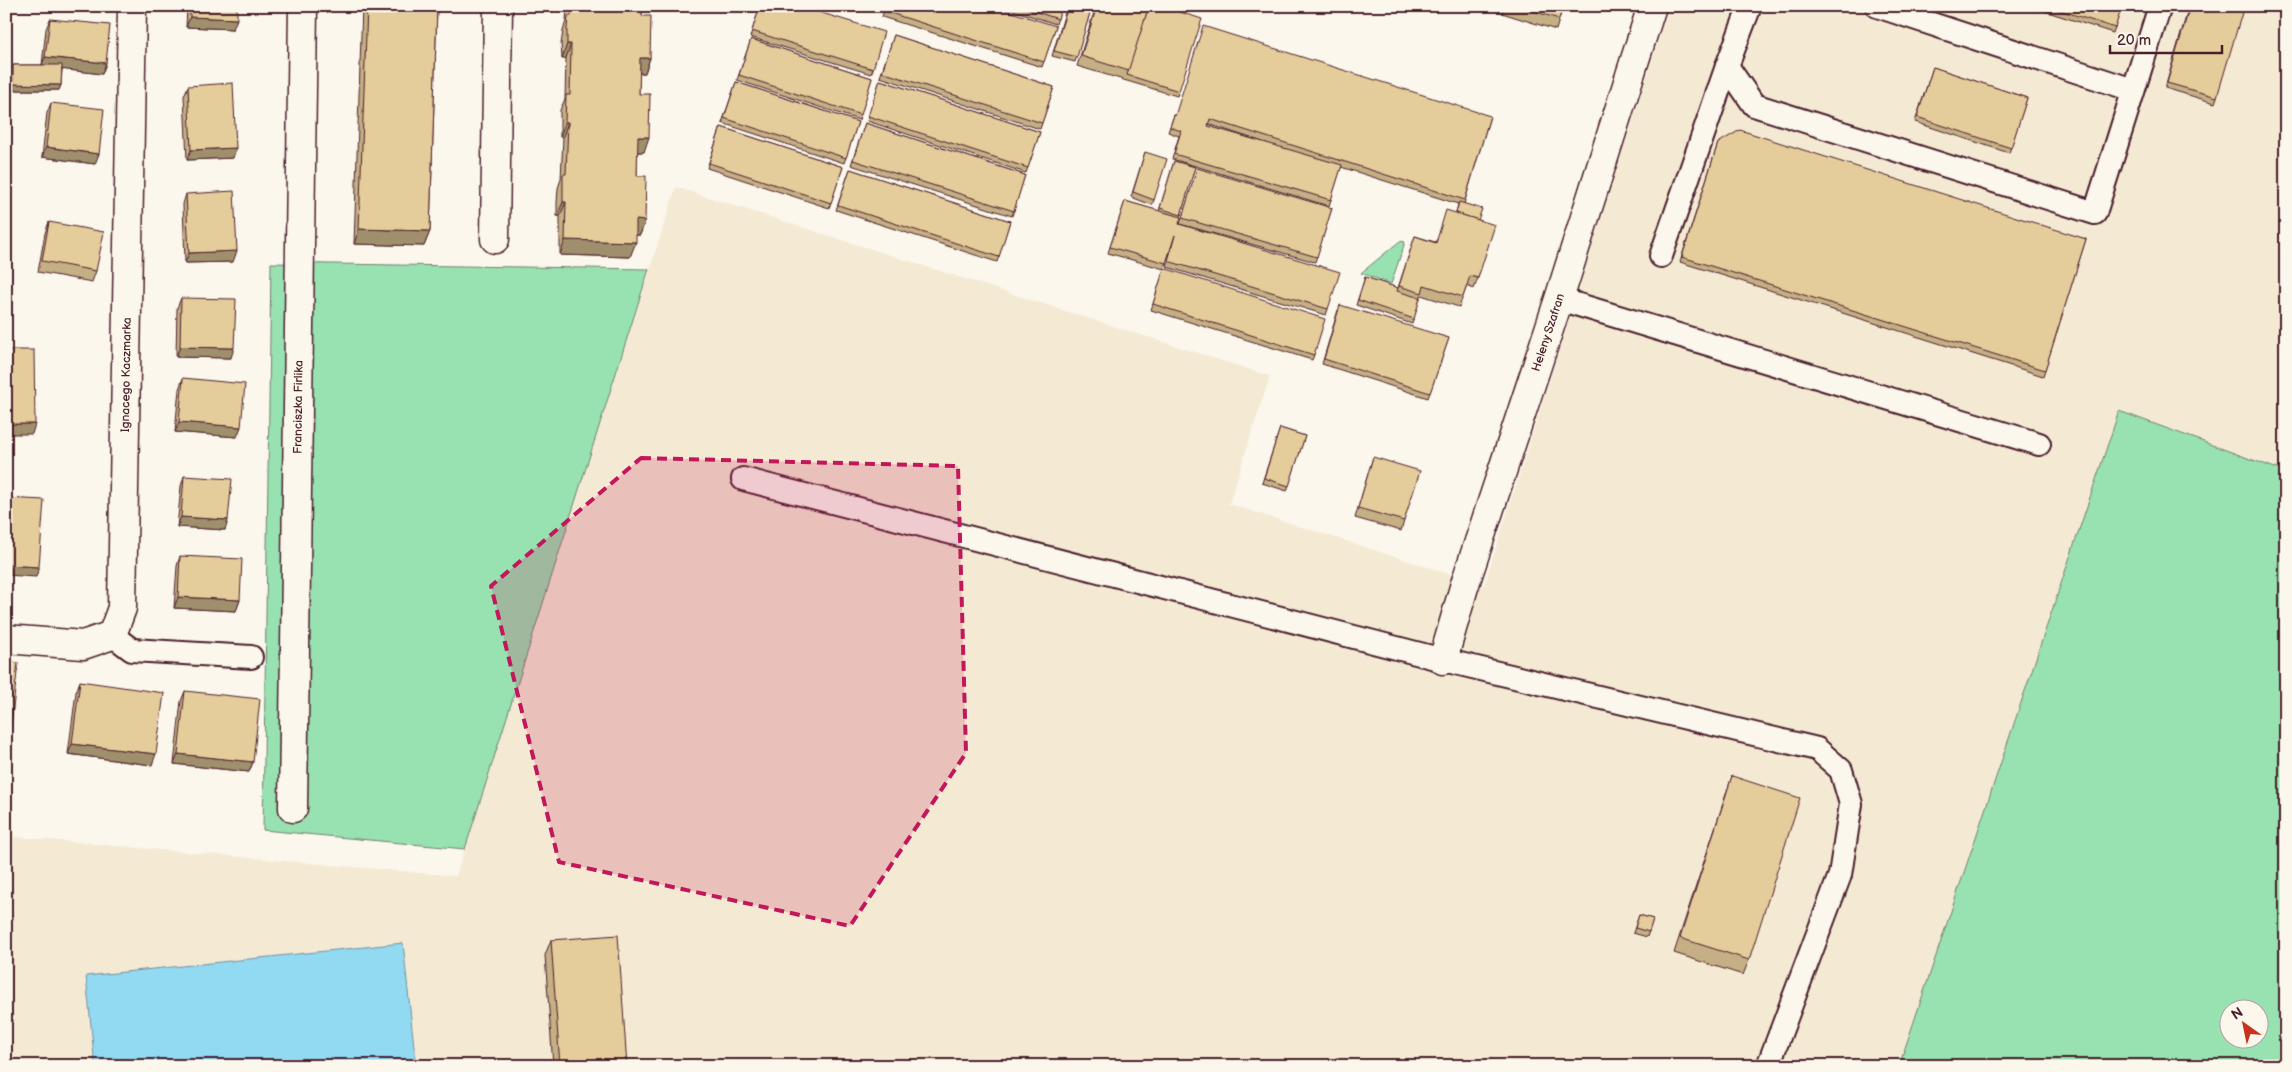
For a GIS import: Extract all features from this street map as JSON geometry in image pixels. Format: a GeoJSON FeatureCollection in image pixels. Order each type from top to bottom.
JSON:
{"type":"FeatureCollection","features":[{"type":"Feature","properties":{"kind":"street","name":"Ignacego Kaczmarka"},"geometry":{"type":"LineString","coordinates":[[112,635],[122,608],[132,6]]}},
{"type":"Feature","properties":{"kind":"street","name":"Franciszka Firlika"},"geometry":{"type":"LineString","coordinates":[[293,808],[303,6]]}},
{"type":"Feature","properties":{"kind":"street"},"geometry":{"type":"LineString","coordinates":[[495,240],[498,6]]}},
{"type":"Feature","properties":{"kind":"street","name":"Heleny Szafran"},"geometry":{"type":"LineString","coordinates":[[1443,660],[1464,587],[1559,299],[1652,6]]}},
{"type":"Feature","properties":{"kind":"street"},"geometry":{"type":"LineString","coordinates":[[6,639],[83,645],[112,635]]}},
{"type":"Feature","properties":{"kind":"lane"},"geometry":{"type":"LineString","coordinates":[[1661,256],[1727,66],[1750,6]]}},
{"type":"Feature","properties":{"kind":"lane"},"geometry":{"type":"LineString","coordinates":[[1877,6],[2133,90]]}},
{"type":"Feature","properties":{"kind":"lane"},"geometry":{"type":"LineString","coordinates":[[1727,66],[1754,105],[2095,212],[2160,6]]}},
{"type":"Feature","properties":{"kind":"lane"},"geometry":{"type":"LineString","coordinates":[[1559,299],[2039,444]]}},
{"type":"Feature","properties":{"kind":"lane"},"geometry":{"type":"LineString","coordinates":[[743,479],[1443,660],[1817,748],[1841,770],[1851,804],[1840,875],[1768,1066]]}},
{"type":"Feature","properties":{"kind":"lane"},"geometry":{"type":"LineString","coordinates":[[112,635],[132,650],[251,657]]}},
{"type":"Feature","properties":{"kind":"highlighted area"},"geometry":{"type":"Polygon","coordinates":[[[641,458],[958,466],[966,753],[850,926],[559,862],[491,586],[641,458]]]}},
{"type":"Feature","properties":{"kind":"shaded area"},"geometry":{"type":"Polygon","coordinates":[[[1669,6],[2286,6],[2286,472],[2119,411],[1899,1066],[6,1066],[6,836],[456,876],[676,187],[1270,376],[1229,504],[1484,585],[1669,6]]]}},
{"type":"Feature","properties":{"kind":"green space"},"geometry":{"type":"Polygon","coordinates":[[[1400,241],[1405,242],[1391,284],[1361,273],[1400,241]]]}},
{"type":"Feature","properties":{"kind":"green space"},"geometry":{"type":"Polygon","coordinates":[[[271,263],[649,269],[465,849],[263,830],[271,263]]]}},
{"type":"Feature","properties":{"kind":"green space"},"geometry":{"type":"Polygon","coordinates":[[[2119,411],[2286,472],[2286,1066],[1899,1066],[2119,411]]]}},
{"type":"Feature","properties":{"kind":"water"},"geometry":{"type":"Polygon","coordinates":[[[403,943],[416,1066],[95,1066],[86,976],[403,943]]]}},
{"type":"Feature","properties":{"kind":"building"},"geometry":{"type":"Polygon","coordinates":[[[190,6],[237,6],[237,19],[190,17],[190,6]]]}},
{"type":"Feature","properties":{"kind":"building"},"geometry":{"type":"Polygon","coordinates":[[[367,6],[437,6],[430,231],[359,229],[367,6]]]}},
{"type":"Feature","properties":{"kind":"building"},"geometry":{"type":"Polygon","coordinates":[[[572,6],[642,6],[642,16],[651,16],[650,58],[640,58],[639,94],[650,94],[649,137],[638,137],[637,176],[646,176],[645,221],[636,220],[636,242],[565,240],[566,202],[563,202],[563,174],[566,174],[568,122],[565,122],[566,95],[570,95],[571,44],[567,44],[567,29],[568,16],[571,16],[572,6]]]}},
{"type":"Feature","properties":{"kind":"building"},"geometry":{"type":"Polygon","coordinates":[[[760,6],[799,6],[884,32],[873,69],[752,31],[760,6]]]}},
{"type":"Feature","properties":{"kind":"building"},"geometry":{"type":"Polygon","coordinates":[[[885,6],[992,6],[1056,26],[1044,62],[884,11],[885,6]]]}},
{"type":"Feature","properties":{"kind":"building"},"geometry":{"type":"Polygon","coordinates":[[[1019,6],[1062,6],[1058,19],[1019,6]]]}},
{"type":"Feature","properties":{"kind":"building"},"geometry":{"type":"Polygon","coordinates":[[[1068,6],[1092,6],[1077,57],[1054,51],[1068,6]]]}},
{"type":"Feature","properties":{"kind":"building"},"geometry":{"type":"Polygon","coordinates":[[[1097,6],[1149,6],[1129,71],[1081,56],[1097,6]]]}},
{"type":"Feature","properties":{"kind":"building"},"geometry":{"type":"Polygon","coordinates":[[[1149,6],[1161,6],[1202,19],[1179,91],[1127,75],[1149,6]]]}},
{"type":"Feature","properties":{"kind":"building"},"geometry":{"type":"Polygon","coordinates":[[[1517,6],[1563,6],[1559,19],[1517,6]]]}},
{"type":"Feature","properties":{"kind":"building"},"geometry":{"type":"Polygon","coordinates":[[[2047,6],[2122,6],[2115,28],[2047,6]]]}},
{"type":"Feature","properties":{"kind":"building"},"geometry":{"type":"Polygon","coordinates":[[[2190,6],[2244,6],[2217,97],[2167,83],[2190,6]]]}},
{"type":"Feature","properties":{"kind":"building"},"geometry":{"type":"Polygon","coordinates":[[[50,19],[110,25],[106,63],[45,57],[50,19]]]}},
{"type":"Feature","properties":{"kind":"building"},"geometry":{"type":"Polygon","coordinates":[[[1203,26],[1490,116],[1465,200],[1210,119],[1208,126],[1342,165],[1331,200],[1174,154],[1181,131],[1170,127],[1203,26]]]}},
{"type":"Feature","properties":{"kind":"building"},"geometry":{"type":"Polygon","coordinates":[[[894,35],[1054,87],[1042,123],[882,72],[894,35]]]}},
{"type":"Feature","properties":{"kind":"building"},"geometry":{"type":"Polygon","coordinates":[[[751,39],[872,78],[861,115],[739,75],[751,39]]]}},
{"type":"Feature","properties":{"kind":"building"},"geometry":{"type":"Polygon","coordinates":[[[13,65],[62,65],[61,85],[13,84],[13,65]]]}},
{"type":"Feature","properties":{"kind":"building"},"geometry":{"type":"Polygon","coordinates":[[[1933,67],[2027,98],[2011,148],[1917,117],[1933,67]]]}},
{"type":"Feature","properties":{"kind":"building"},"geometry":{"type":"Polygon","coordinates":[[[880,80],[1040,132],[1028,168],[868,116],[880,80]]]}},
{"type":"Feature","properties":{"kind":"building"},"geometry":{"type":"Polygon","coordinates":[[[736,82],[858,122],[846,158],[724,118],[736,82]]]}},
{"type":"Feature","properties":{"kind":"building"},"geometry":{"type":"Polygon","coordinates":[[[233,83],[236,148],[191,150],[188,86],[233,83]]]}},
{"type":"Feature","properties":{"kind":"building"},"geometry":{"type":"Polygon","coordinates":[[[51,103],[104,109],[99,154],[46,147],[51,103]]]}},
{"type":"Feature","properties":{"kind":"building"},"geometry":{"type":"Polygon","coordinates":[[[865,123],[1025,175],[1014,211],[853,160],[865,123]]]}},
{"type":"Feature","properties":{"kind":"building"},"geometry":{"type":"Polygon","coordinates":[[[721,127],[843,167],[831,203],[709,163],[721,127]]]}},
{"type":"Feature","properties":{"kind":"building"},"geometry":{"type":"Polygon","coordinates":[[[1740,130],[2086,239],[2045,370],[1682,257],[1718,143],[1740,130]]]}},
{"type":"Feature","properties":{"kind":"building"},"geometry":{"type":"Polygon","coordinates":[[[1145,152],[1167,159],[1154,200],[1133,192],[1145,152]]]}},
{"type":"Feature","properties":{"kind":"building"},"geometry":{"type":"Polygon","coordinates":[[[1174,161],[1195,167],[1181,215],[1160,208],[1174,161]]]}},
{"type":"Feature","properties":{"kind":"building"},"geometry":{"type":"Polygon","coordinates":[[[1197,168],[1332,208],[1317,257],[1182,218],[1197,168]]]}},
{"type":"Feature","properties":{"kind":"building"},"geometry":{"type":"Polygon","coordinates":[[[850,169],[1010,221],[999,257],[838,205],[850,169]]]}},
{"type":"Feature","properties":{"kind":"building"},"geometry":{"type":"Polygon","coordinates":[[[234,191],[237,251],[189,253],[186,194],[234,191]]]}},
{"type":"Feature","properties":{"kind":"building"},"geometry":{"type":"Polygon","coordinates":[[[1125,201],[1181,217],[1179,224],[1340,272],[1328,309],[1168,261],[1175,235],[1166,263],[1110,247],[1125,201]]]}},
{"type":"Feature","properties":{"kind":"building"},"geometry":{"type":"Polygon","coordinates":[[[1459,202],[1482,209],[1478,220],[1456,213],[1459,202]]]}},
{"type":"Feature","properties":{"kind":"building"},"geometry":{"type":"Polygon","coordinates":[[[1446,210],[1495,225],[1478,278],[1470,276],[1463,297],[1424,285],[1422,293],[1399,286],[1415,236],[1436,243],[1446,210]]]}},
{"type":"Feature","properties":{"kind":"building"},"geometry":{"type":"Polygon","coordinates":[[[49,222],[104,232],[96,271],[42,261],[49,222]]]}},
{"type":"Feature","properties":{"kind":"building"},"geometry":{"type":"Polygon","coordinates":[[[1164,268],[1325,319],[1314,355],[1153,304],[1164,268]]]}},
{"type":"Feature","properties":{"kind":"building"},"geometry":{"type":"Polygon","coordinates":[[[1365,277],[1398,288],[1397,291],[1420,298],[1414,319],[1358,300],[1365,277]]]}},
{"type":"Feature","properties":{"kind":"building"},"geometry":{"type":"Polygon","coordinates":[[[181,298],[236,299],[234,348],[180,347],[181,298]]]}},
{"type":"Feature","properties":{"kind":"building"},"geometry":{"type":"Polygon","coordinates":[[[1340,305],[1449,338],[1430,393],[1324,359],[1340,305]]]}},
{"type":"Feature","properties":{"kind":"building"},"geometry":{"type":"Polygon","coordinates":[[[6,350],[34,350],[35,424],[6,424],[6,350]]]}},
{"type":"Feature","properties":{"kind":"building"},"geometry":{"type":"Polygon","coordinates":[[[183,378],[245,384],[241,427],[179,422],[183,378]]]}},
{"type":"Feature","properties":{"kind":"building"},"geometry":{"type":"Polygon","coordinates":[[[1280,428],[1305,436],[1289,486],[1264,478],[1280,428]]]}},
{"type":"Feature","properties":{"kind":"building"},"geometry":{"type":"Polygon","coordinates":[[[1373,457],[1420,471],[1404,521],[1358,508],[1373,457]]]}},
{"type":"Feature","properties":{"kind":"building"},"geometry":{"type":"Polygon","coordinates":[[[184,476],[232,479],[228,520],[181,517],[184,476]]]}},
{"type":"Feature","properties":{"kind":"building"},"geometry":{"type":"Polygon","coordinates":[[[6,498],[44,500],[39,567],[6,565],[6,498]]]}},
{"type":"Feature","properties":{"kind":"building"},"geometry":{"type":"Polygon","coordinates":[[[180,556],[242,559],[240,600],[178,597],[180,556]]]}},
{"type":"Feature","properties":{"kind":"building"},"geometry":{"type":"Polygon","coordinates":[[[6,661],[18,663],[9,744],[6,743],[6,661]]]}},
{"type":"Feature","properties":{"kind":"building"},"geometry":{"type":"Polygon","coordinates":[[[80,681],[164,693],[156,754],[72,744],[80,681]]]}},
{"type":"Feature","properties":{"kind":"building"},"geometry":{"type":"Polygon","coordinates":[[[185,691],[260,699],[253,762],[178,754],[185,691]]]}},
{"type":"Feature","properties":{"kind":"building"},"geometry":{"type":"Polygon","coordinates":[[[1732,776],[1800,798],[1749,960],[1680,938],[1732,776]]]}},
{"type":"Feature","properties":{"kind":"building"},"geometry":{"type":"Polygon","coordinates":[[[1639,915],[1653,919],[1649,932],[1635,928],[1639,915]]]}},
{"type":"Feature","properties":{"kind":"building"},"geometry":{"type":"Polygon","coordinates":[[[618,935],[627,1066],[560,1066],[551,940],[618,935]]]}}]}
